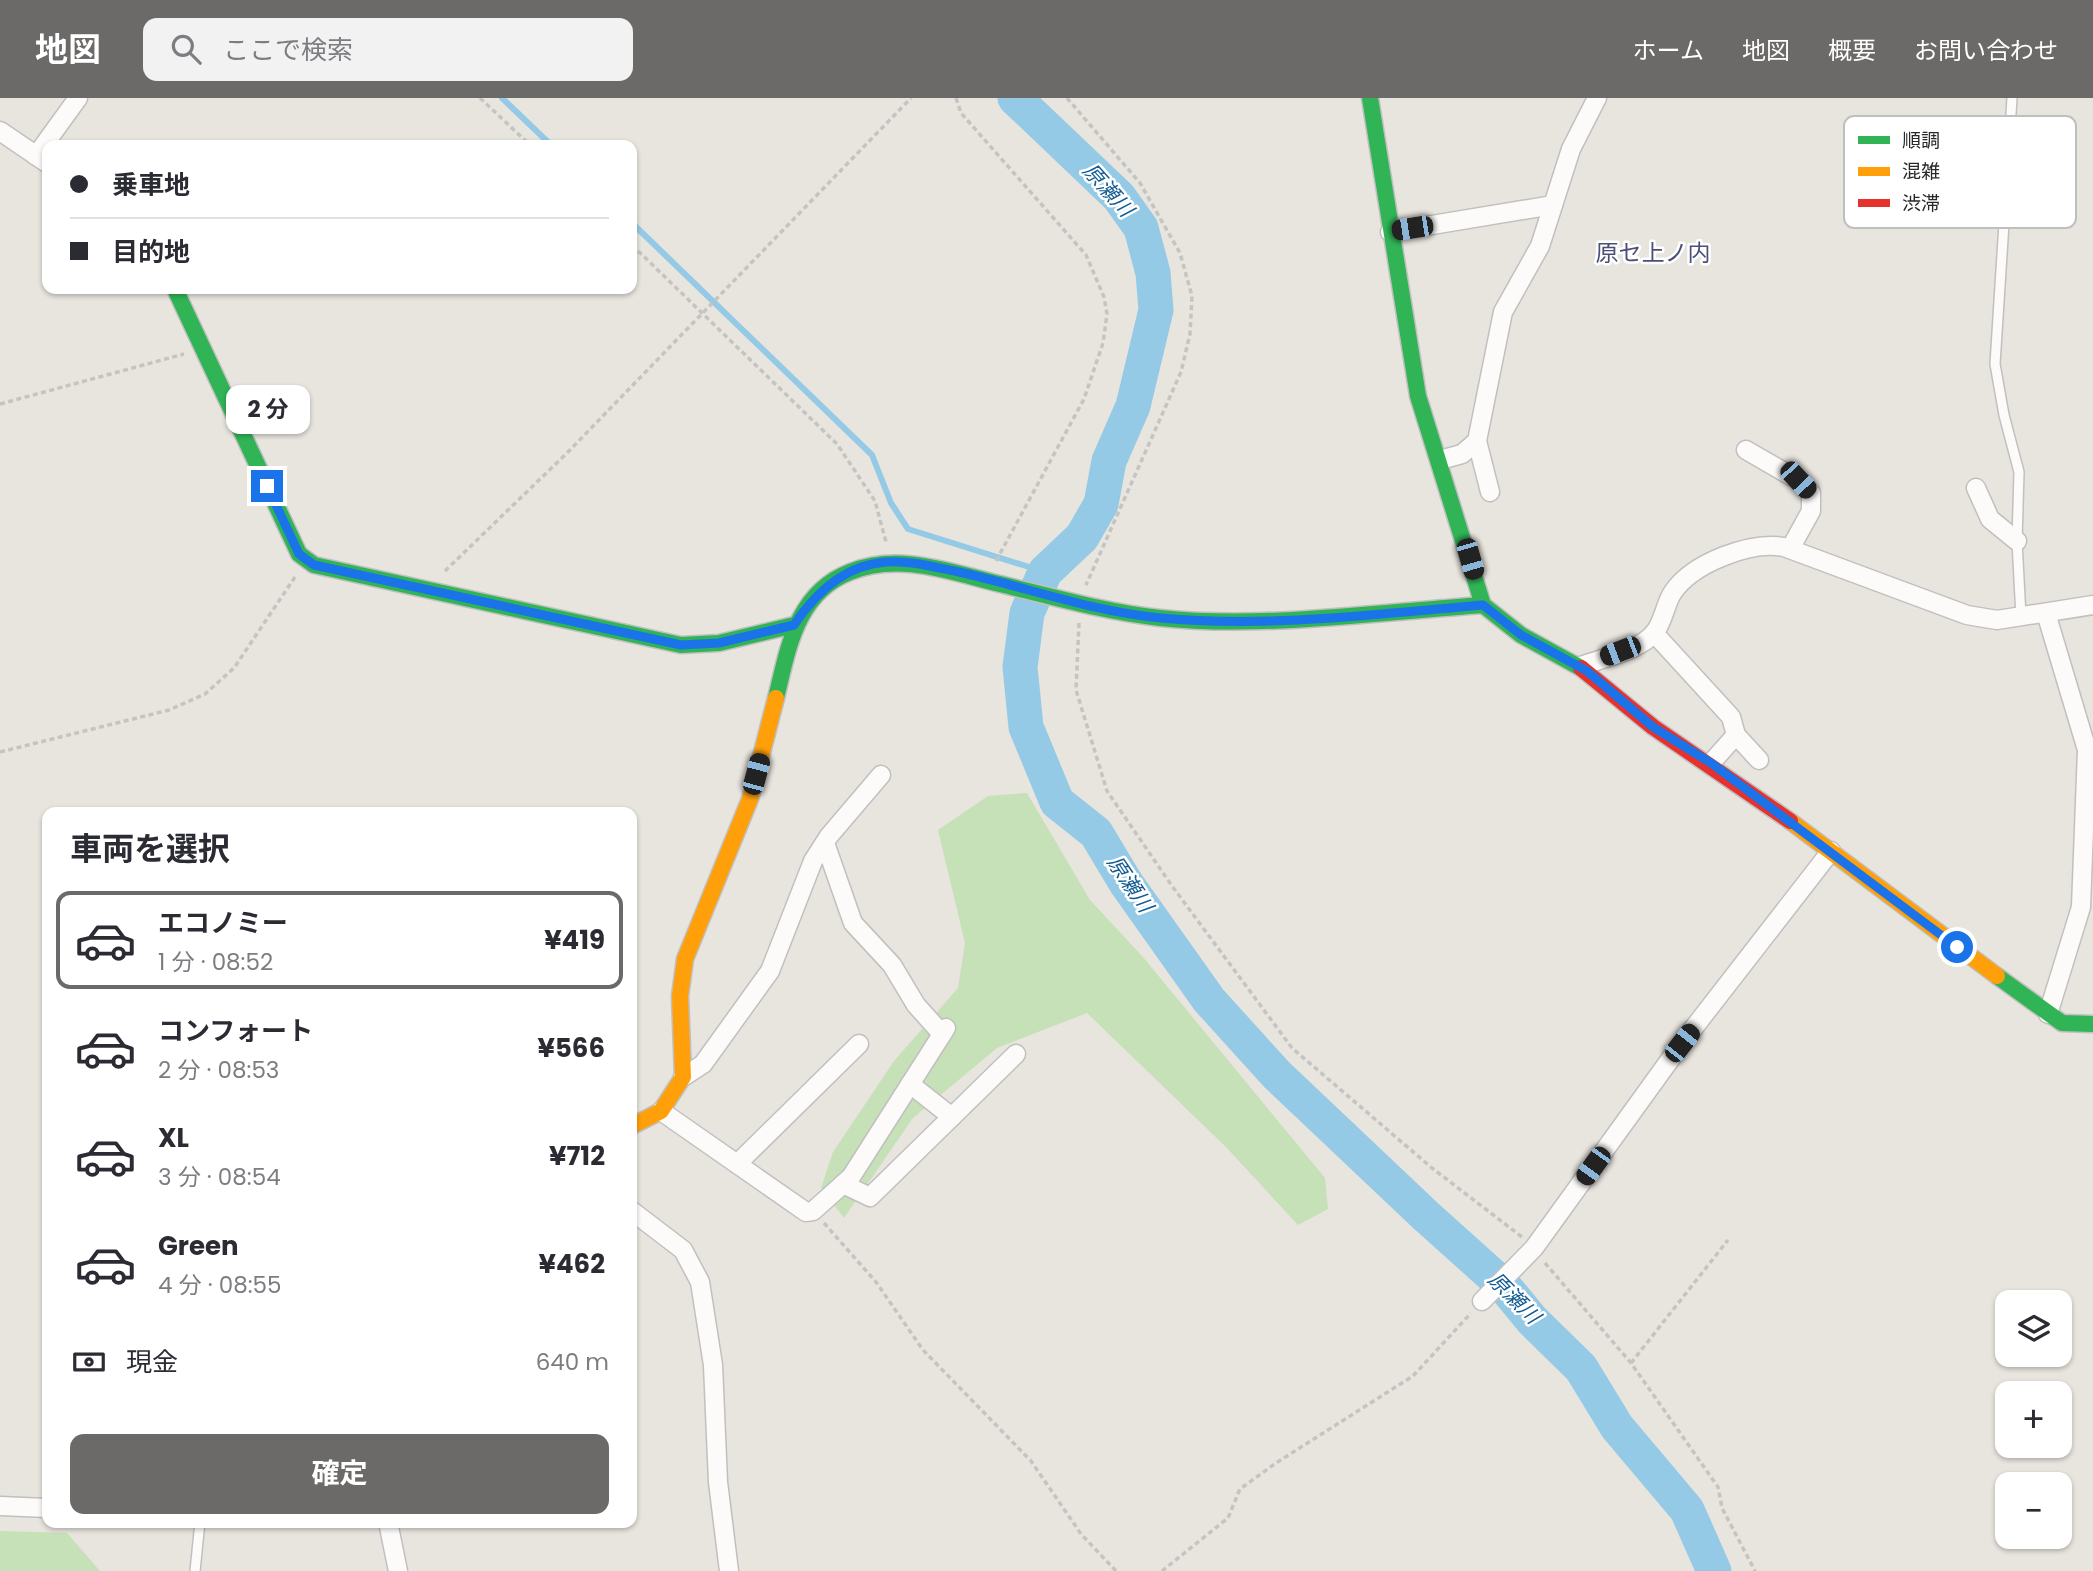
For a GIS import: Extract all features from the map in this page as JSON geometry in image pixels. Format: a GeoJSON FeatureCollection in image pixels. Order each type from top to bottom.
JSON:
{"type":"FeatureCollection","features":[{"type":"Feature","properties":{"kind":"street"},"geometry":{"type":"LineString","coordinates":[[53,140],[78,98]]}},
{"type":"Feature","properties":{"kind":"street"},"geometry":{"type":"LineString","coordinates":[[1370,98],[1418,397],[1440,460],[1483,605],[1521,635],[1581,666],[1653,727],[1711,763],[1831,850],[2048,1014],[2062,1023],[2093,1024]]}},
{"type":"Feature","properties":{"kind":"street"},"geometry":{"type":"LineString","coordinates":[[1490,492],[1476,441],[1503,312],[1540,246],[1571,149],[1597,98]]}},
{"type":"Feature","properties":{"kind":"street"},"geometry":{"type":"LineString","coordinates":[[0,131],[42,159]]}},
{"type":"Feature","properties":{"kind":"street"},"geometry":{"type":"LineString","coordinates":[[1390,232],[1553,205]]}},
{"type":"Feature","properties":{"kind":"street"},"geometry":{"type":"LineString","coordinates":[[177,294],[299,554],[314,565],[681,645],[719,643],[794,625]]}},
{"type":"Feature","properties":{"kind":"street"},"geometry":{"type":"LineString","coordinates":[[1440,460],[1462,454],[1476,441]]}},
{"type":"Feature","properties":{"kind":"street"},"geometry":{"type":"LineString","coordinates":[[1746,450],[1798,480],[1811,493],[1811,511],[1790,549]]}},
{"type":"Feature","properties":{"kind":"street"},"geometry":{"type":"LineString","coordinates":[[1976,488],[1990,519],[2017,541]]}},
{"type":"Feature","properties":{"kind":"street"},"geometry":{"type":"LineString","coordinates":[[1581,666],[1639,643],[1654,633],[1673,592],[1718,557],[1766,544],[1790,549],[1967,615],[1997,620],[2093,605]]}},
{"type":"Feature","properties":{"kind":"street"},"geometry":{"type":"LineString","coordinates":[[683,1077],[680,996],[685,959],[750,799],[794,625],[815,596],[848,572],[891,561],[990,579],[1103,609],[1161,618],[1237,621],[1483,605]]}},
{"type":"Feature","properties":{"kind":"street"},"geometry":{"type":"LineString","coordinates":[[2046,613],[2087,750],[2081,908],[2048,1014]]}},
{"type":"Feature","properties":{"kind":"street"},"geometry":{"type":"LineString","coordinates":[[1654,633],[1731,718],[1736,735],[1759,760]]}},
{"type":"Feature","properties":{"kind":"street"},"geometry":{"type":"LineString","coordinates":[[1711,763],[1736,735]]}},
{"type":"Feature","properties":{"kind":"street"},"geometry":{"type":"LineString","coordinates":[[637,1120],[661,1111],[683,1077],[703,1064],[770,971],[813,861],[881,775]]}},
{"type":"Feature","properties":{"kind":"street"},"geometry":{"type":"LineString","coordinates":[[661,1111],[806,1212],[813,1211],[843,1184],[944,1031],[916,1005],[892,965],[853,923],[825,843]]}},
{"type":"Feature","properties":{"kind":"street"},"geometry":{"type":"LineString","coordinates":[[1482,1301],[1533,1249],[1682,1043],[1831,850]]}},
{"type":"Feature","properties":{"kind":"street"},"geometry":{"type":"LineString","coordinates":[[737,1164],[859,1044]]}},
{"type":"Feature","properties":{"kind":"street"},"geometry":{"type":"LineString","coordinates":[[843,1184],[870,1197],[1016,1054]]}},
{"type":"Feature","properties":{"kind":"street"},"geometry":{"type":"LineString","coordinates":[[911,1083],[952,1117]]}},
{"type":"Feature","properties":{"kind":"street"},"geometry":{"type":"LineString","coordinates":[[637,1215],[683,1250],[699,1282],[713,1365],[718,1482],[729,1571]]}},
{"type":"Feature","properties":{"kind":"street"},"geometry":{"type":"LineString","coordinates":[[0,1506],[42,1508]]}},
{"type":"Feature","properties":{"kind":"street"},"geometry":{"type":"LineString","coordinates":[[388,1528],[398,1571]]}},
{"type":"Feature","properties":{"kind":"lane"},"geometry":{"type":"LineString","coordinates":[[2011,116],[2012,98]]}},
{"type":"Feature","properties":{"kind":"lane"},"geometry":{"type":"LineString","coordinates":[[2004,228],[1995,364],[2004,415],[2019,472],[2017,541],[2021,617]]}},
{"type":"Feature","properties":{"kind":"lane"},"geometry":{"type":"LineString","coordinates":[[195,1571],[199,1528]]}},
{"type":"Feature","properties":{"kind":"path"},"geometry":{"type":"LineString","coordinates":[[480,98],[525,140]]}},
{"type":"Feature","properties":{"kind":"path"},"geometry":{"type":"LineString","coordinates":[[426,589],[567,453],[911,98]]}},
{"type":"Feature","properties":{"kind":"path"},"geometry":{"type":"LineString","coordinates":[[956,98],[961,113],[1086,255],[1104,297],[1107,314],[1103,344],[1084,399],[990,579]]}},
{"type":"Feature","properties":{"kind":"path"},"geometry":{"type":"LineString","coordinates":[[1067,98],[1140,183],[1180,253],[1192,296],[1190,334],[1181,372],[1080,601],[1076,690],[1107,791],[1172,886],[1292,1048],[1432,1168],[1533,1249],[1631,1363],[1718,1487],[1722,1508],[1755,1571]]}},
{"type":"Feature","properties":{"kind":"path"},"geometry":{"type":"LineString","coordinates":[[637,250],[837,444],[875,500],[891,561]]}},
{"type":"Feature","properties":{"kind":"path"},"geometry":{"type":"LineString","coordinates":[[0,404],[201,349]]}},
{"type":"Feature","properties":{"kind":"path"},"geometry":{"type":"LineString","coordinates":[[0,752],[169,710],[205,694],[234,668],[295,579],[299,554]]}},
{"type":"Feature","properties":{"kind":"path"},"geometry":{"type":"LineString","coordinates":[[813,1211],[876,1282],[923,1350],[1031,1461],[1081,1534],[1116,1571]]}},
{"type":"Feature","properties":{"kind":"path"},"geometry":{"type":"LineString","coordinates":[[1631,1363],[1728,1240]]}},
{"type":"Feature","properties":{"kind":"path"},"geometry":{"type":"LineString","coordinates":[[1163,1571],[1228,1518],[1240,1489],[1413,1376],[1482,1301]]}},
{"type":"Feature","properties":{"kind":"green space"},"geometry":{"type":"Polygon","coordinates":[[[1027,793],[1090,900],[1143,957],[1325,1178],[1328,1209],[1298,1225],[1226,1147],[1087,1013],[997,1048],[913,1118],[844,1218],[821,1188],[833,1152],[894,1061],[958,988],[965,943],[938,830],[988,796],[1027,793]]]}},
{"type":"Feature","properties":{"kind":"green space"},"geometry":{"type":"Polygon","coordinates":[[[0,1531],[67,1533],[100,1571],[0,1571],[0,1531]]]}},
{"type":"Feature","properties":{"kind":"waterway"},"geometry":{"type":"LineString","coordinates":[[502,98],[546,140]]}},
{"type":"Feature","properties":{"kind":"waterway","name":"原瀬川"},"geometry":{"type":"LineString","coordinates":[[1015,98],[1119,197],[1141,228],[1153,273],[1156,310],[1133,406],[1109,461],[1101,504],[1082,537],[1045,572],[1027,613],[1020,667],[1026,727],[1057,802],[1096,833],[1126,883],[1209,1000],[1277,1075],[1504,1286],[1532,1320],[1581,1368],[1617,1427],[1687,1510],[1714,1571]]}},
{"type":"Feature","properties":{"kind":"waterway"},"geometry":{"type":"LineString","coordinates":[[637,228],[872,455],[891,503],[908,529],[1045,572]]}},
{"type":"Feature","properties":{"kind":"traffic: fast"},"geometry":{"type":"LineString","coordinates":[[1370,98],[1418,396],[1483,605],[1521,635],[1581,668]]}},
{"type":"Feature","properties":{"kind":"traffic: fast"},"geometry":{"type":"LineString","coordinates":[[177,294],[299,554],[314,565],[681,645],[719,643],[794,625]]}},
{"type":"Feature","properties":{"kind":"traffic: fast"},"geometry":{"type":"LineString","coordinates":[[776,698],[790,642],[806,608],[832,581],[868,566],[925,566],[1120,612],[1199,621],[1280,621],[1483,605]]}},
{"type":"Feature","properties":{"kind":"traffic: fast"},"geometry":{"type":"LineString","coordinates":[[1997,976],[2062,1023],[2093,1024]]}},
{"type":"Feature","properties":{"kind":"traffic: slow"},"geometry":{"type":"LineString","coordinates":[[637,1123],[661,1111],[683,1077],[680,996],[685,959],[750,799],[776,698]]}},
{"type":"Feature","properties":{"kind":"traffic: slow"},"geometry":{"type":"LineString","coordinates":[[1790,821],[1997,976]]}},
{"type":"Feature","properties":{"kind":"traffic: jam"},"geometry":{"type":"LineString","coordinates":[[1581,668],[1653,727],[1790,821]]}},
{"type":"Feature","properties":{"kind":"district","name":"原セ上ノ内"},"geometry":{"type":"Point","coordinates":[1653,253]}},
{"type":"Feature","properties":{"kind":"route"},"geometry":{"type":"LineString","coordinates":[[267,486],[299,554],[314,565],[681,645],[719,643],[794,625],[815,596],[848,572],[866,565],[891,561],[994,580],[1103,609],[1161,618],[1237,621],[1363,615],[1483,605],[1521,635],[1581,666],[1653,727],[1711,763],[1831,850],[1957,947]]}}]}
